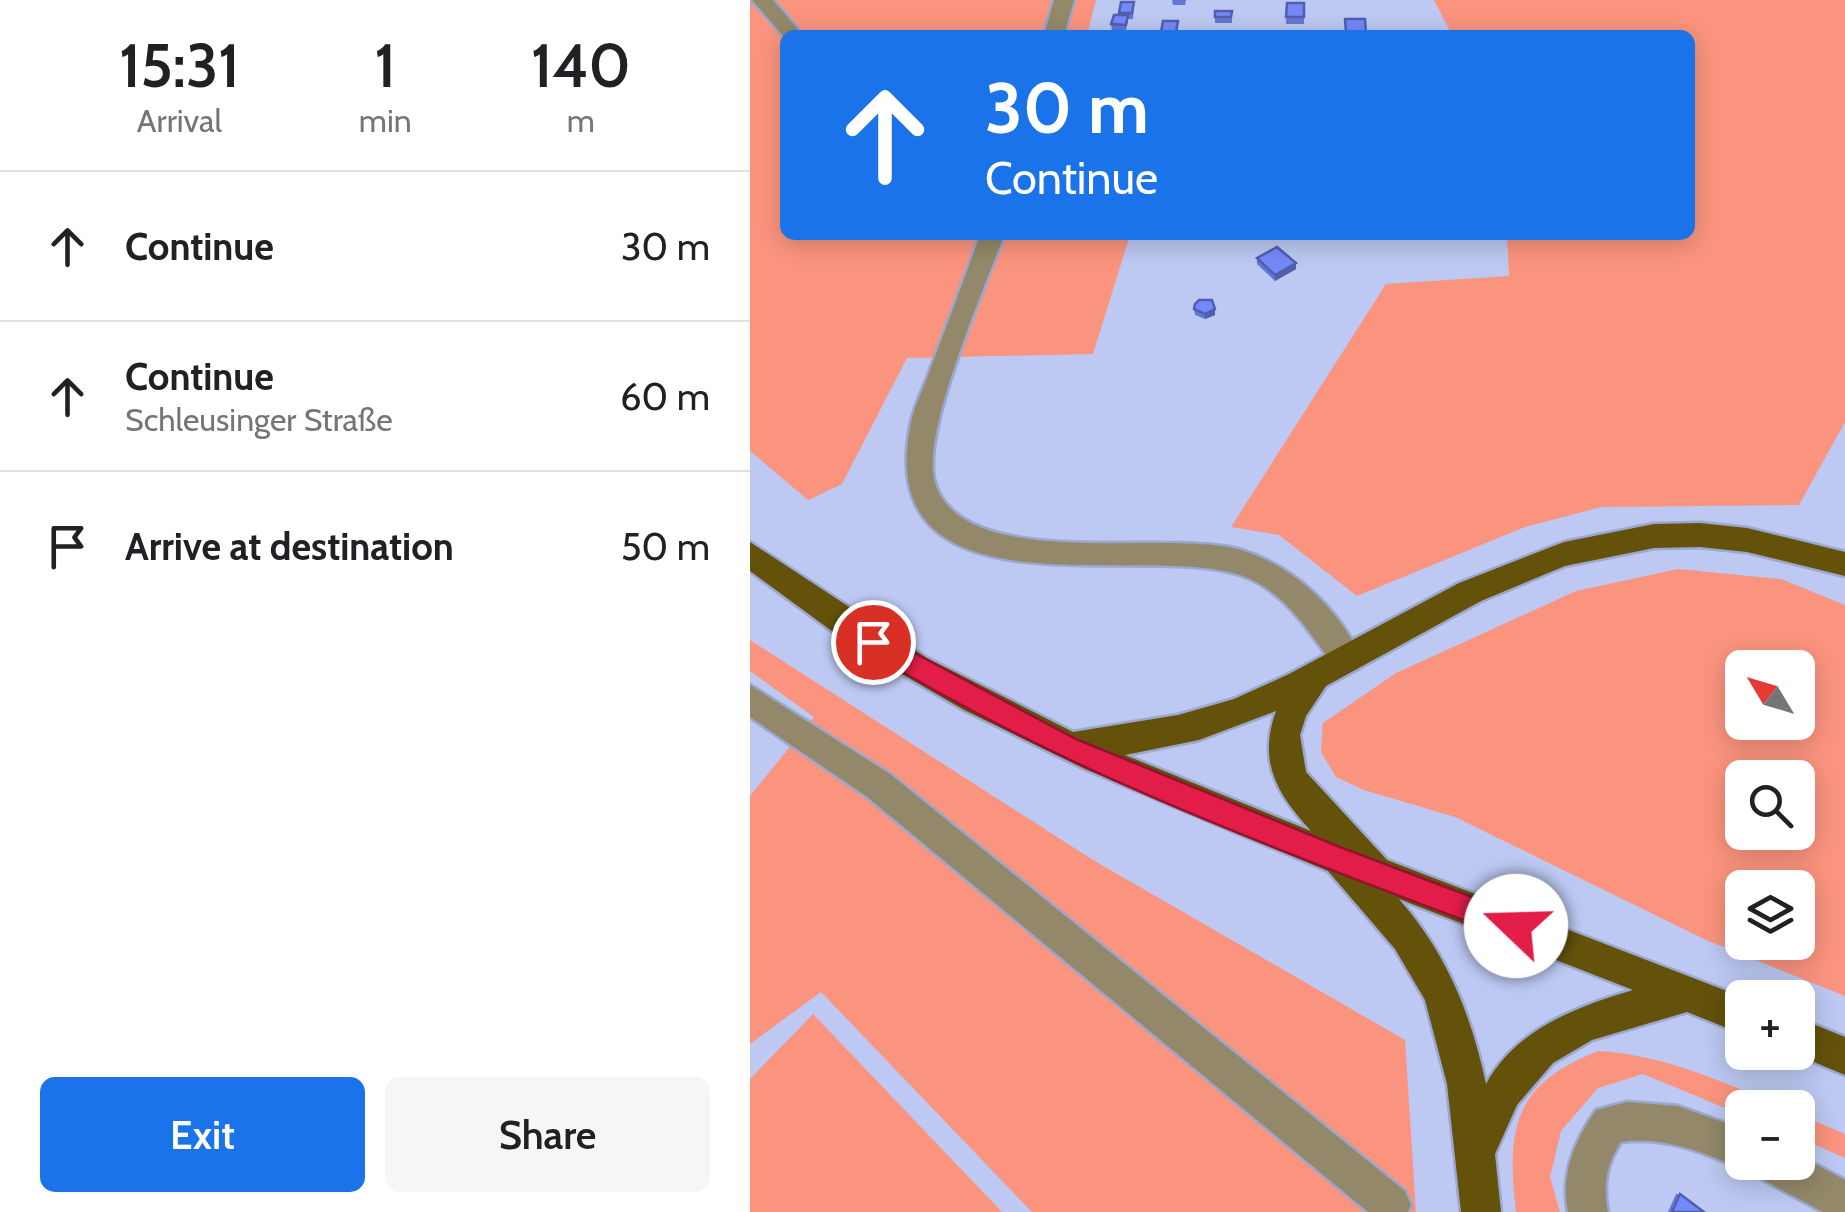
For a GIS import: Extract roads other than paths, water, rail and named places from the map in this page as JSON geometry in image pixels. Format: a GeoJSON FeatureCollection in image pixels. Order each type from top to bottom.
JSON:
{"type":"FeatureCollection","features":[{"type":"Feature","properties":{"kind":"main road"},"geometry":{"type":"LineString","coordinates":[[1068,747],[1195,727],[1243,710],[1487,584],[1538,561],[1611,539],[1695,534],[1802,549],[1845,564]]}},
{"type":"Feature","properties":{"kind":"main road"},"geometry":{"type":"LineString","coordinates":[[750,554],[820,609],[926,674],[1068,747],[1340,860],[1725,1008]]}},
{"type":"Feature","properties":{"kind":"main road"},"geometry":{"type":"LineString","coordinates":[[1332,667],[1294,701],[1282,728],[1280,758],[1294,788],[1378,874]]}},
{"type":"Feature","properties":{"kind":"main road"},"geometry":{"type":"LineString","coordinates":[[1340,860],[1426,962],[1450,1017],[1475,1155],[1481,1212]]}},
{"type":"Feature","properties":{"kind":"main road"},"geometry":{"type":"LineString","coordinates":[[1475,1155],[1502,1094],[1525,1061],[1556,1036],[1688,993]]}},
{"type":"Feature","properties":{"kind":"main road"},"geometry":{"type":"LineString","coordinates":[[1815,1044],[1845,1056]]}},
{"type":"Feature","properties":{"kind":"lane"},"geometry":{"type":"LineString","coordinates":[[762,0],[789,30]]}},
{"type":"Feature","properties":{"kind":"lane"},"geometry":{"type":"LineString","coordinates":[[1055,30],[1064,0]]}},
{"type":"Feature","properties":{"kind":"lane"},"geometry":{"type":"LineString","coordinates":[[990,240],[916,455],[918,478],[938,515],[969,538],[1017,553],[1184,555],[1236,561],[1290,585],[1332,667]]}},
{"type":"Feature","properties":{"kind":"lane"},"geometry":{"type":"LineString","coordinates":[[750,699],[878,785],[1391,1205]]}},
{"type":"Feature","properties":{"kind":"lane"},"geometry":{"type":"LineString","coordinates":[[1588,1212],[1586,1172],[1595,1143],[1610,1124],[1650,1120],[1706,1131],[1725,1140]]}},
{"type":"Feature","properties":{"kind":"lane"},"geometry":{"type":"LineString","coordinates":[[1606,1212],[1602,1180],[1611,1155],[1626,1138],[1658,1128],[1706,1131]]}},
{"type":"Feature","properties":{"kind":"lane"},"geometry":{"type":"LineString","coordinates":[[1804,1180],[1845,1202]]}}]}
